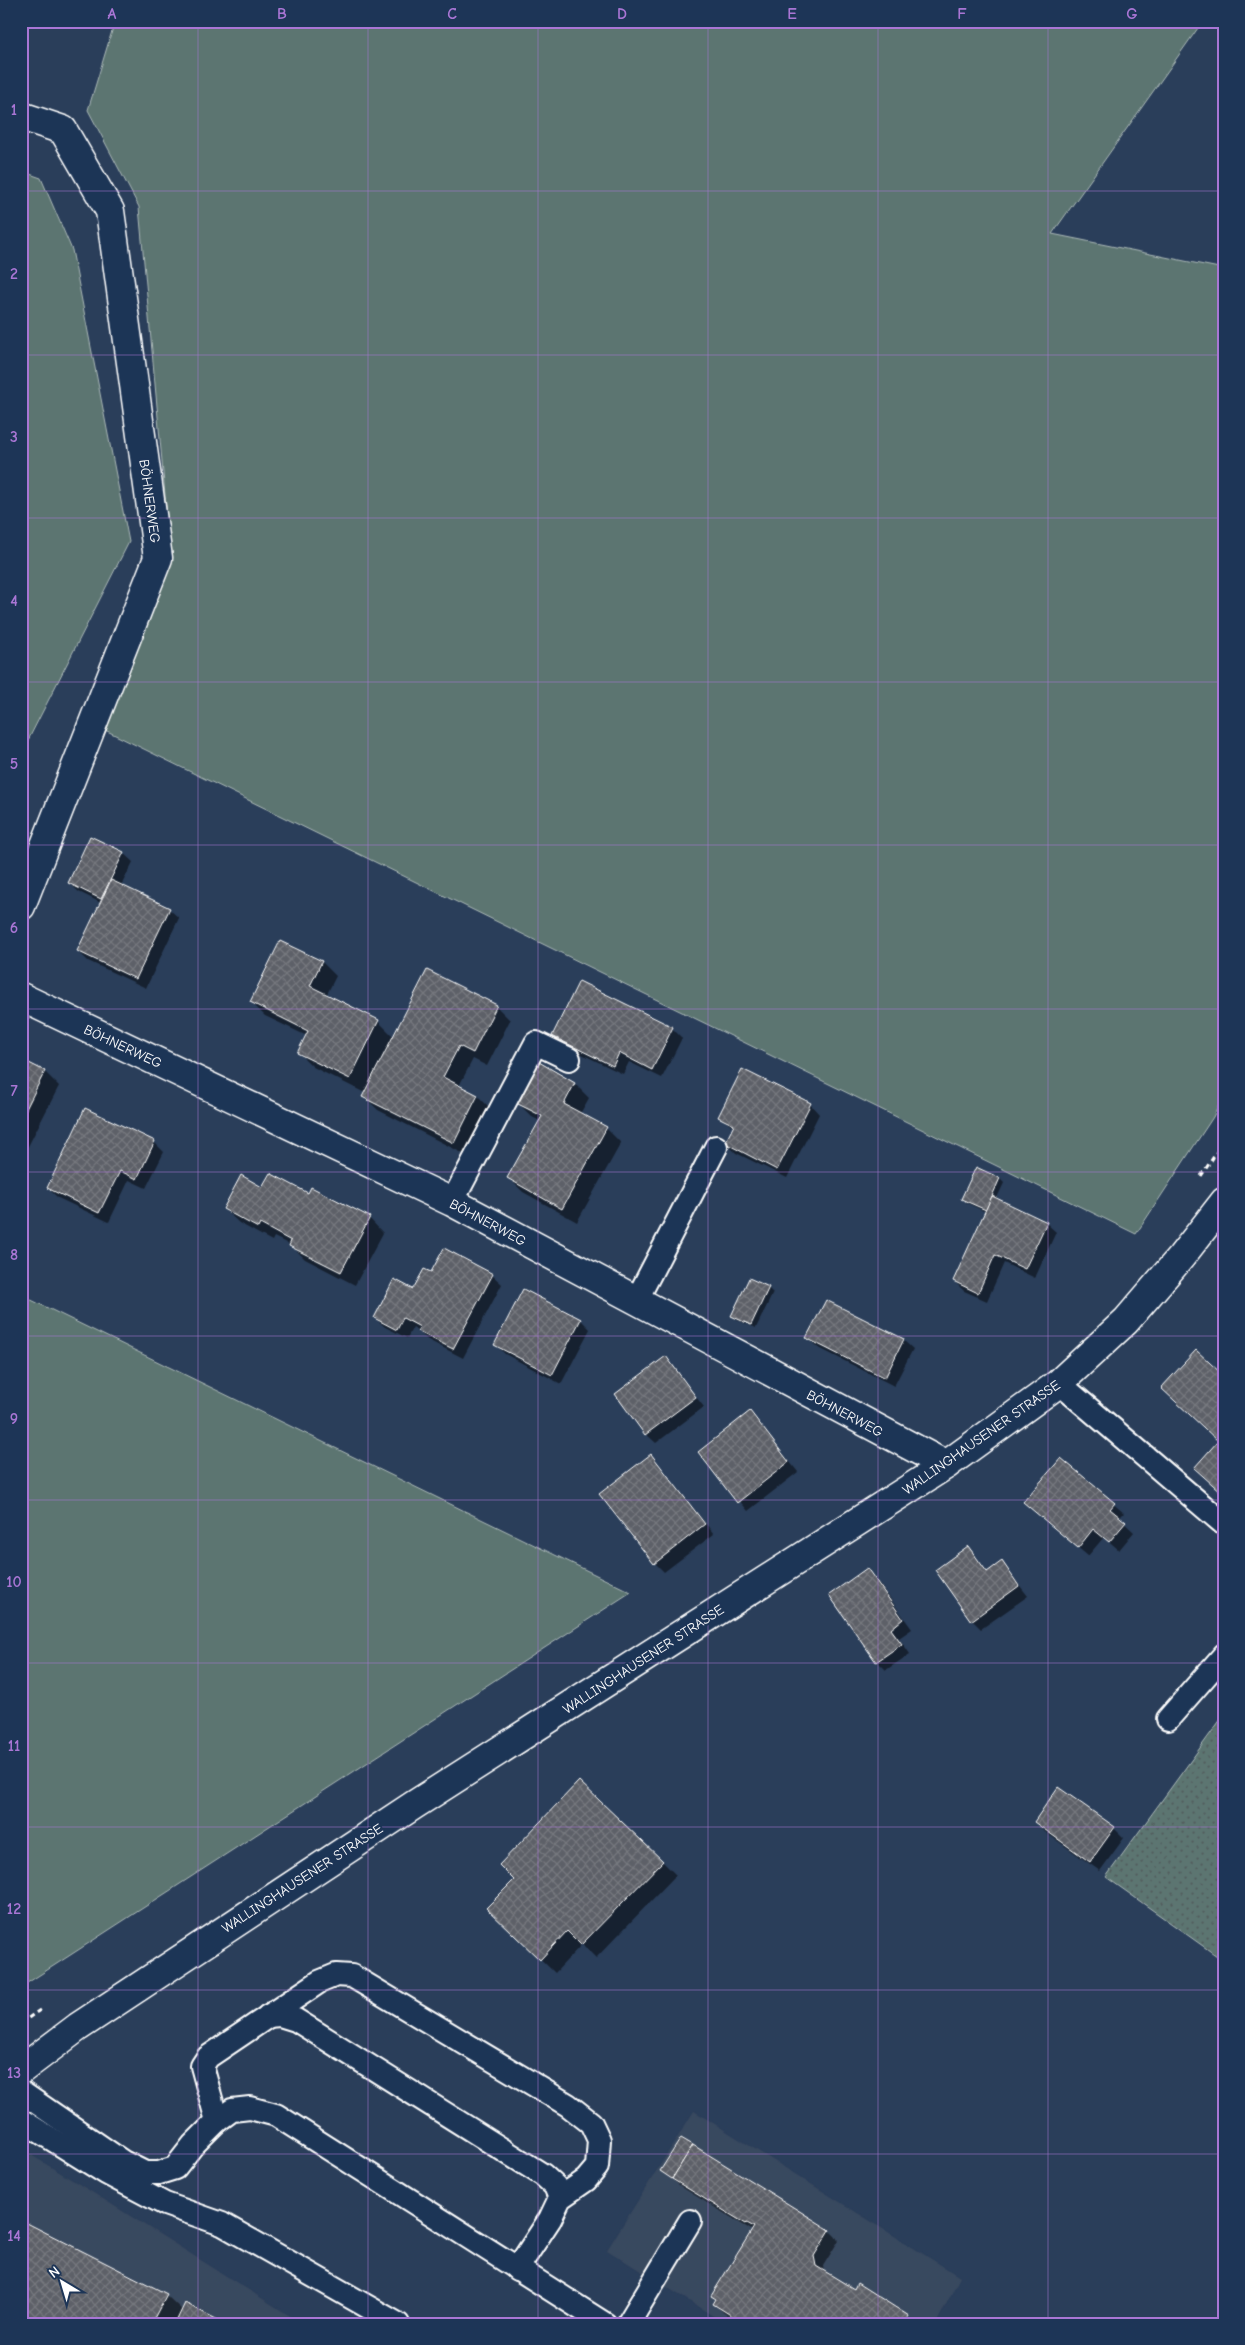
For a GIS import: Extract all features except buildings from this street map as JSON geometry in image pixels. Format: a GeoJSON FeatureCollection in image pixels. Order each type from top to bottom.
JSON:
{"type":"FeatureCollection","features":[{"type":"Feature","properties":{"kind":"street","name":"BÖHNERWEG"},"geometry":{"type":"LineString","coordinates":[[21,116],[63,130],[110,211],[158,558],[21,906]]}},
{"type":"Feature","properties":{"kind":"street","name":"BÖHNERWEG"},"geometry":{"type":"LineString","coordinates":[[21,997],[452,1202],[946,1465]]}},
{"type":"Feature","properties":{"kind":"street","name":"WALLINGHAUSENER STRASSE"},"geometry":{"type":"LineString","coordinates":[[21,2070],[78,2027],[398,1815],[946,1465],[1059,1382],[1126,1321],[1224,1202]]}},
{"type":"Feature","properties":{"kind":"lane"},"geometry":{"type":"LineString","coordinates":[[452,1202],[536,1043],[568,1059]]}},
{"type":"Feature","properties":{"kind":"lane"},"geometry":{"type":"LineString","coordinates":[[636,1301],[716,1148]]}},
{"type":"Feature","properties":{"kind":"lane"},"geometry":{"type":"LineString","coordinates":[[1059,1382],[1224,1524]]}},
{"type":"Feature","properties":{"kind":"lane"},"geometry":{"type":"LineString","coordinates":[[1168,1719],[1224,1655]]}},
{"type":"Feature","properties":{"kind":"lane"},"geometry":{"type":"LineString","coordinates":[[217,2121],[202,2066],[208,2058],[319,1982],[336,1976],[352,1976],[568,2105],[591,2122],[599,2140],[598,2166],[586,2180],[560,2198],[550,2219],[516,2269]]}},
{"type":"Feature","properties":{"kind":"lane"},"geometry":{"type":"LineString","coordinates":[[268,2016],[280,2015],[304,2025],[543,2175],[555,2186],[560,2198]]}},
{"type":"Feature","properties":{"kind":"lane"},"geometry":{"type":"LineString","coordinates":[[21,2092],[123,2162],[145,2173],[159,2173],[175,2168]]}},
{"type":"Feature","properties":{"kind":"lane"},"geometry":{"type":"LineString","coordinates":[[165,2204],[175,2168],[217,2121],[232,2110],[250,2108],[276,2115],[605,2324]]}},
{"type":"Feature","properties":{"kind":"lane"},"geometry":{"type":"LineString","coordinates":[[21,2120],[106,2173],[165,2204],[222,2224],[398,2324]]}},
{"type":"Feature","properties":{"kind":"lane"},"geometry":{"type":"LineString","coordinates":[[628,2324],[690,2221]]}},
{"type":"Feature","properties":{"kind":"path"},"geometry":{"type":"LineString","coordinates":[[1198,1181],[1224,1141]]}},
{"type":"Feature","properties":{"kind":"path"},"geometry":{"type":"LineString","coordinates":[[21,2023],[46,2006]]}},
{"type":"Feature","properties":{"kind":"shaded area"},"geometry":{"type":"Polygon","coordinates":[[[694,2111],[960,2277],[936,2324],[726,2324],[607,2250],[694,2111]]]}},
{"type":"Feature","properties":{"kind":"shaded area"},"geometry":{"type":"Polygon","coordinates":[[[21,2149],[87,2189],[303,2324],[21,2324],[21,2149]]]}},
{"type":"Feature","properties":{"kind":"green space"},"geometry":{"type":"Polygon","coordinates":[[[115,21],[1203,21],[1052,234],[1224,269],[1224,1095],[1213,1117],[1136,1234],[105,730],[171,561],[139,207],[88,110],[115,21]]]}},
{"type":"Feature","properties":{"kind":"green space"},"geometry":{"type":"Polygon","coordinates":[[[21,171],[41,178],[72,250],[129,542],[21,754],[21,171]]]}},
{"type":"Feature","properties":{"kind":"green space"},"geometry":{"type":"Polygon","coordinates":[[[21,1295],[631,1592],[21,1987],[21,1295]]]}},
{"type":"Feature","properties":{"kind":"green space"},"geometry":{"type":"Polygon","coordinates":[[[1224,1715],[1224,1961],[1106,1877],[1224,1715]]]}}]}
